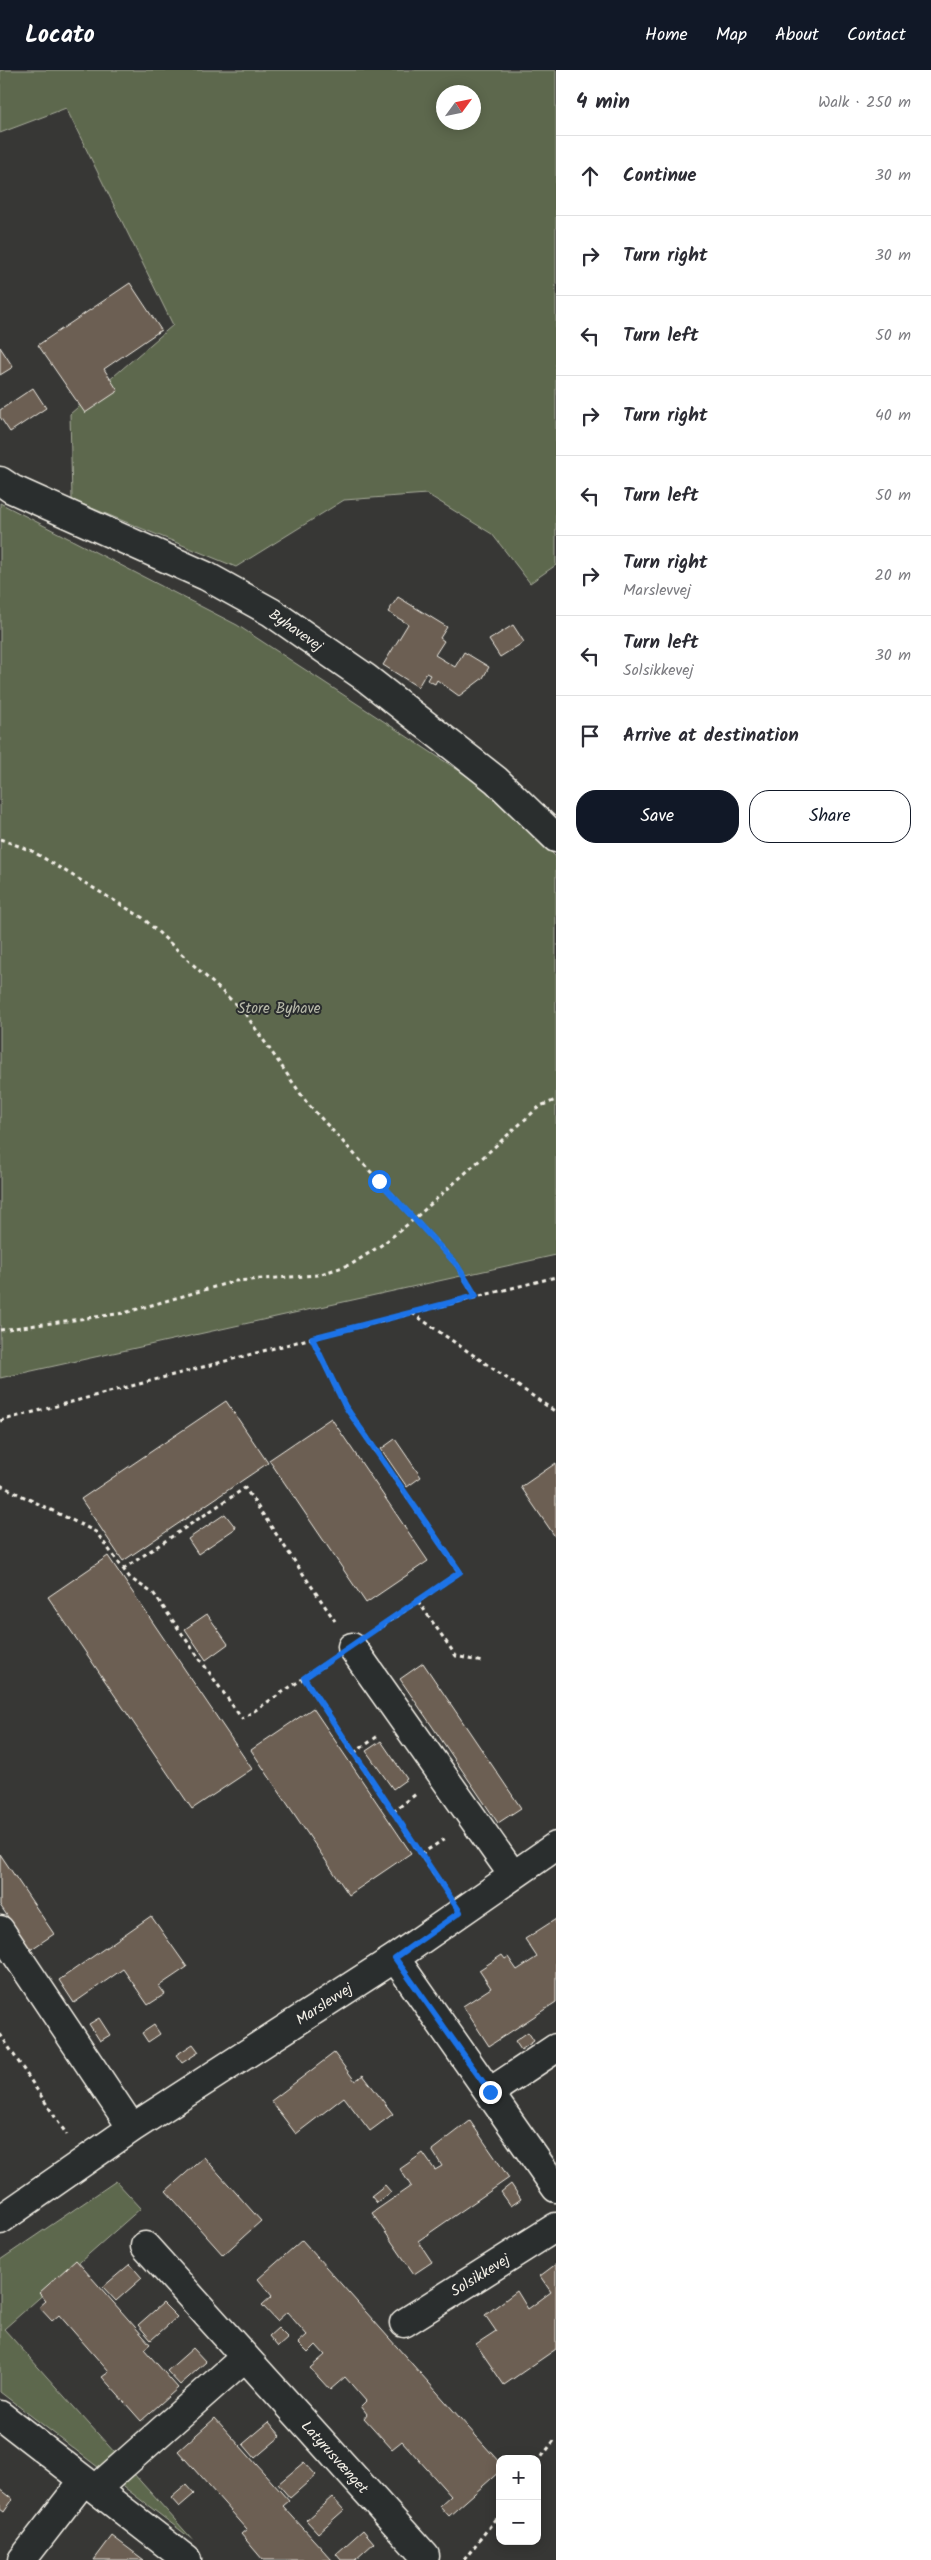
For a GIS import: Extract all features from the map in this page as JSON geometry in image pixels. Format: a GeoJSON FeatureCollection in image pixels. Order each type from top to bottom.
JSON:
{"type":"FeatureCollection","features":[{"type":"Feature","properties":{"kind":"street","name":"Byhavevej"},"geometry":{"type":"LineString","coordinates":[[0,481],[12,489],[206,576],[270,612],[366,678],[496,780],[556,838]]}},
{"type":"Feature","properties":{"kind":"street"},"geometry":{"type":"LineString","coordinates":[[352,1646],[513,1876]]}},
{"type":"Feature","properties":{"kind":"street","name":"Marslevvej"},"geometry":{"type":"LineString","coordinates":[[0,2220],[132,2128],[395,1958],[556,1846]]}},
{"type":"Feature","properties":{"kind":"street"},"geometry":{"type":"LineString","coordinates":[[0,1930],[132,2128]]}},
{"type":"Feature","properties":{"kind":"street"},"geometry":{"type":"LineString","coordinates":[[395,1958],[556,2188]]}},
{"type":"Feature","properties":{"kind":"street"},"geometry":{"type":"LineString","coordinates":[[490,2092],[556,2048]]}},
{"type":"Feature","properties":{"kind":"street","name":"Solsikkevej"},"geometry":{"type":"LineString","coordinates":[[404,2323],[556,2226]]}},
{"type":"Feature","properties":{"kind":"street","name":"Latyrusvænget"},"geometry":{"type":"LineString","coordinates":[[145,2246],[425,2556]]}},
{"type":"Feature","properties":{"kind":"street"},"geometry":{"type":"LineString","coordinates":[[22,2560],[90,2485],[245,2357]]}},
{"type":"Feature","properties":{"kind":"street"},"geometry":{"type":"LineString","coordinates":[[0,2415],[187,2560]]}},
{"type":"Feature","properties":{"kind":"path"},"geometry":{"type":"LineString","coordinates":[[0,839],[32,851],[143,918],[244,1012],[307,1103],[413,1220],[457,1265],[476,1296]]}},
{"type":"Feature","properties":{"kind":"path"},"geometry":{"type":"LineString","coordinates":[[0,1330],[124,1313],[235,1281],[318,1275],[352,1264],[383,1244],[413,1220],[540,1106],[556,1100]]}},
{"type":"Feature","properties":{"kind":"path"},"geometry":{"type":"LineString","coordinates":[[0,1421],[312,1338],[556,1276]]}},
{"type":"Feature","properties":{"kind":"path"},"geometry":{"type":"LineString","coordinates":[[412,1312],[556,1412]]}},
{"type":"Feature","properties":{"kind":"path"},"geometry":{"type":"LineString","coordinates":[[0,1485],[96,1532],[130,1578],[154,1594],[242,1718],[460,1572],[345,1406],[312,1338]]}},
{"type":"Feature","properties":{"kind":"path"},"geometry":{"type":"LineString","coordinates":[[123,1569],[245,1488],[352,1646]]}},
{"type":"Feature","properties":{"kind":"path"},"geometry":{"type":"LineString","coordinates":[[418,1601],[456,1656],[482,1662]]}},
{"type":"Feature","properties":{"kind":"path"},"geometry":{"type":"LineString","coordinates":[[304,1678],[460,1912]]}},
{"type":"Feature","properties":{"kind":"path"},"geometry":{"type":"LineString","coordinates":[[0,2034],[84,2161]]}},
{"type":"Feature","properties":{"kind":"path"},"geometry":{"type":"LineString","coordinates":[[541,2458],[556,2438]]}},
{"type":"Feature","properties":{"kind":"path"},"geometry":{"type":"LineString","coordinates":[[464,2560],[496,2518]]}},
{"type":"Feature","properties":{"kind":"green space"},"geometry":{"type":"Polygon","coordinates":[[[0,70],[556,70],[556,565],[530,583],[492,534],[427,494],[344,500],[236,567],[72,500],[70,414],[173,325],[66,108],[0,133],[0,70]]]}},
{"type":"Feature","properties":{"kind":"green space","name":"Store Byhave"},"geometry":{"type":"Polygon","coordinates":[[[0,503],[237,625],[490,791],[556,857],[556,1255],[0,1378],[0,503]]]}},
{"type":"Feature","properties":{"kind":"green space"},"geometry":{"type":"Polygon","coordinates":[[[116,2181],[141,2208],[4,2329],[193,2540],[0,2392],[0,2260],[116,2181]]]}},
{"type":"Feature","properties":{"kind":"building"},"geometry":{"type":"Polygon","coordinates":[[[130,283],[161,330],[104,369],[118,391],[85,413],[38,345],[130,283]]]}},
{"type":"Feature","properties":{"kind":"building"},"geometry":{"type":"Polygon","coordinates":[[[0,347],[13,367],[0,375],[0,347]]]}},
{"type":"Feature","properties":{"kind":"building"},"geometry":{"type":"Polygon","coordinates":[[[33,388],[46,408],[10,432],[0,417],[0,410],[33,388]]]}},
{"type":"Feature","properties":{"kind":"building"},"geometry":{"type":"Polygon","coordinates":[[[398,597],[447,627],[440,638],[444,641],[435,655],[455,667],[464,652],[489,667],[483,678],[459,696],[437,680],[435,684],[427,680],[430,675],[426,673],[418,687],[383,665],[408,624],[388,612],[398,597]]]}},
{"type":"Feature","properties":{"kind":"building"},"geometry":{"type":"Polygon","coordinates":[[[513,625],[524,642],[500,657],[489,640],[513,625]]]}},
{"type":"Feature","properties":{"kind":"building"},"geometry":{"type":"Polygon","coordinates":[[[226,1401],[268,1463],[123,1561],[81,1499],[226,1401]]]}},
{"type":"Feature","properties":{"kind":"building"},"geometry":{"type":"Polygon","coordinates":[[[331,1418],[428,1561],[366,1603],[269,1460],[331,1418]]]}},
{"type":"Feature","properties":{"kind":"building"},"geometry":{"type":"Polygon","coordinates":[[[395,1439],[421,1477],[407,1487],[381,1449],[395,1439]]]}},
{"type":"Feature","properties":{"kind":"building"},"geometry":{"type":"Polygon","coordinates":[[[556,1463],[556,1538],[521,1487],[556,1463]]]}},
{"type":"Feature","properties":{"kind":"building"},"geometry":{"type":"Polygon","coordinates":[[[225,1514],[236,1528],[198,1554],[188,1539],[225,1514]]]}},
{"type":"Feature","properties":{"kind":"building"},"geometry":{"type":"Polygon","coordinates":[[[108,1556],[252,1769],[192,1809],[48,1597],[108,1556]]]}},
{"type":"Feature","properties":{"kind":"building"},"geometry":{"type":"Polygon","coordinates":[[[207,1614],[228,1644],[206,1660],[185,1629],[207,1614]]]}},
{"type":"Feature","properties":{"kind":"building"},"geometry":{"type":"Polygon","coordinates":[[[423,1663],[521,1808],[498,1823],[400,1679],[423,1663]]]}},
{"type":"Feature","properties":{"kind":"building"},"geometry":{"type":"Polygon","coordinates":[[[313,1708],[411,1853],[349,1895],[251,1750],[313,1708]]]}},
{"type":"Feature","properties":{"kind":"building"},"geometry":{"type":"Polygon","coordinates":[[[381,1741],[407,1779],[393,1789],[366,1751],[381,1741]]]}},
{"type":"Feature","properties":{"kind":"building"},"geometry":{"type":"Polygon","coordinates":[[[0,1854],[54,1934],[30,1950],[0,1905],[0,1854]]]}},
{"type":"Feature","properties":{"kind":"building"},"geometry":{"type":"Polygon","coordinates":[[[151,1916],[187,1967],[159,1986],[165,1994],[148,2005],[123,1969],[74,2003],[59,1980],[151,1916]]]}},
{"type":"Feature","properties":{"kind":"building"},"geometry":{"type":"Polygon","coordinates":[[[556,1919],[556,2002],[489,2046],[463,2006],[491,1988],[479,1970],[502,1955],[505,1959],[508,1957],[517,1970],[537,1957],[525,1939],[556,1919]]]}},
{"type":"Feature","properties":{"kind":"building"},"geometry":{"type":"Polygon","coordinates":[[[99,2018],[110,2035],[100,2041],[89,2024],[99,2018]]]}},
{"type":"Feature","properties":{"kind":"building"},"geometry":{"type":"Polygon","coordinates":[[[154,2025],[160,2034],[148,2042],[142,2033],[154,2025]]]}},
{"type":"Feature","properties":{"kind":"building"},"geometry":{"type":"Polygon","coordinates":[[[528,2032],[534,2041],[521,2050],[515,2041],[528,2032]]]}},
{"type":"Feature","properties":{"kind":"building"},"geometry":{"type":"Polygon","coordinates":[[[193,2044],[199,2052],[182,2063],[176,2055],[193,2044]]]}},
{"type":"Feature","properties":{"kind":"building"},"geometry":{"type":"Polygon","coordinates":[[[334,2053],[355,2081],[363,2075],[393,2114],[370,2131],[344,2097],[296,2134],[271,2101],[334,2053]]]}},
{"type":"Feature","properties":{"kind":"building"},"geometry":{"type":"Polygon","coordinates":[[[470,2121],[509,2178],[418,2241],[432,2262],[414,2274],[372,2213],[411,2186],[400,2169],[423,2153],[435,2170],[442,2166],[432,2150],[470,2121]]]}},
{"type":"Feature","properties":{"kind":"building"},"geometry":{"type":"Polygon","coordinates":[[[204,2157],[261,2221],[223,2255],[166,2191],[204,2157]]]}},
{"type":"Feature","properties":{"kind":"building"},"geometry":{"type":"Polygon","coordinates":[[[511,2184],[521,2199],[511,2206],[501,2192],[511,2184]]]}},
{"type":"Feature","properties":{"kind":"building"},"geometry":{"type":"Polygon","coordinates":[[[385,2185],[391,2192],[377,2203],[371,2196],[385,2185]]]}},
{"type":"Feature","properties":{"kind":"building"},"geometry":{"type":"Polygon","coordinates":[[[302,2240],[496,2458],[496,2475],[449,2516],[440,2506],[451,2496],[402,2441],[392,2449],[364,2418],[367,2414],[361,2406],[366,2401],[345,2377],[330,2390],[310,2368],[325,2355],[316,2345],[308,2353],[298,2343],[307,2335],[287,2312],[277,2321],[262,2305],[272,2296],[258,2279],[302,2240]]]}},
{"type":"Feature","properties":{"kind":"building"},"geometry":{"type":"Polygon","coordinates":[[[76,2260],[150,2344],[144,2349],[178,2388],[141,2421],[102,2377],[109,2372],[59,2315],[52,2321],[39,2307],[46,2301],[39,2293],[76,2260]]]}},
{"type":"Feature","properties":{"kind":"building"},"geometry":{"type":"Polygon","coordinates":[[[130,2264],[142,2278],[116,2301],[103,2287],[130,2264]]]}},
{"type":"Feature","properties":{"kind":"building"},"geometry":{"type":"Polygon","coordinates":[[[556,2264],[556,2349],[504,2385],[476,2344],[496,2331],[485,2315],[517,2291],[528,2309],[551,2292],[540,2276],[556,2264]]]}},
{"type":"Feature","properties":{"kind":"building"},"geometry":{"type":"Polygon","coordinates":[[[163,2303],[177,2317],[151,2340],[138,2325],[163,2303]]]}},
{"type":"Feature","properties":{"kind":"building"},"geometry":{"type":"Polygon","coordinates":[[[278,2328],[288,2338],[278,2347],[269,2336],[278,2328]]]}},
{"type":"Feature","properties":{"kind":"building"},"geometry":{"type":"Polygon","coordinates":[[[193,2348],[206,2362],[180,2385],[167,2371],[193,2348]]]}},
{"type":"Feature","properties":{"kind":"building"},"geometry":{"type":"Polygon","coordinates":[[[215,2418],[289,2501],[283,2506],[332,2560],[263,2560],[241,2534],[247,2529],[178,2451],[215,2418]]]}},
{"type":"Feature","properties":{"kind":"building"},"geometry":{"type":"Polygon","coordinates":[[[269,2422],[281,2436],[255,2458],[243,2444],[269,2422]]]}},
{"type":"Feature","properties":{"kind":"building"},"geometry":{"type":"Polygon","coordinates":[[[304,2462],[316,2475],[290,2498],[278,2484],[304,2462]]]}},
{"type":"Feature","properties":{"kind":"building"},"geometry":{"type":"Polygon","coordinates":[[[186,2485],[194,2494],[179,2507],[171,2498],[186,2485]]]}},
{"type":"Feature","properties":{"kind":"building"},"geometry":{"type":"Polygon","coordinates":[[[0,2489],[13,2499],[4,2512],[0,2509],[0,2489]]]}},
{"type":"Feature","properties":{"kind":"building"},"geometry":{"type":"Polygon","coordinates":[[[332,2497],[344,2510],[318,2533],[306,2520],[332,2497]]]}},
{"type":"Feature","properties":{"kind":"building"},"geometry":{"type":"Polygon","coordinates":[[[363,2530],[374,2543],[355,2560],[341,2560],[336,2554],[363,2530]]]}},
{"type":"Feature","properties":{"kind":"building"},"geometry":{"type":"Polygon","coordinates":[[[112,2536],[144,2560],[94,2560],[112,2536]]]}},
{"type":"Feature","properties":{"kind":"route"},"geometry":{"type":"LineString","coordinates":[[379,1181],[413,1220],[457,1265],[476,1296],[312,1338],[345,1406],[460,1572],[304,1678],[460,1912],[395,1958],[490,2092]]}}]}
